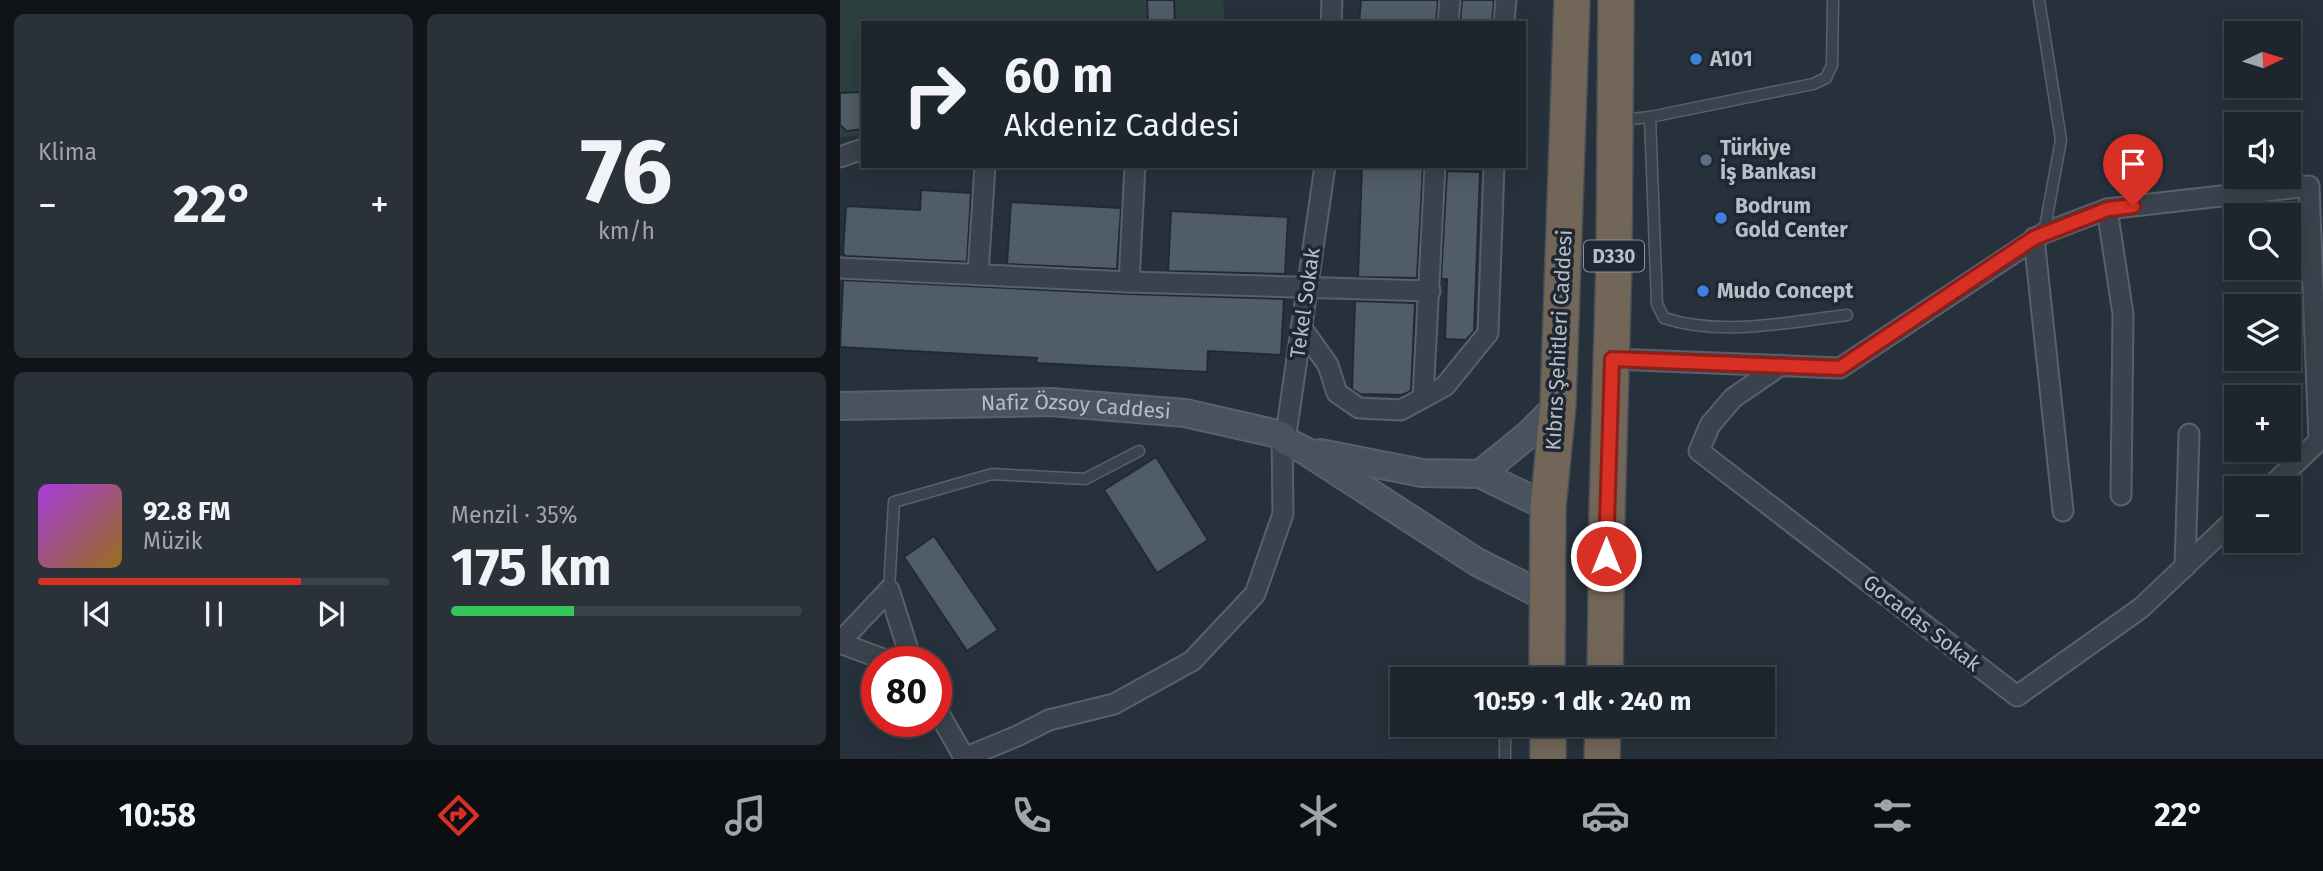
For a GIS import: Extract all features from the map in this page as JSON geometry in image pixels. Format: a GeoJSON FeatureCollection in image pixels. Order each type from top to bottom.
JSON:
{"type":"FeatureCollection","features":[{"type":"Feature","properties":{"kind":"highway","name":"Kıbrıs Şehitleri Caddesi"},"geometry":{"type":"LineString","coordinates":[[1547,667],[1548,507],[1558,405],[1572,0]]}},
{"type":"Feature","properties":{"kind":"highway","name":"D330"},"geometry":{"type":"LineString","coordinates":[[1605,667],[1616,0]]}},
{"type":"Feature","properties":{"kind":"highway"},"geometry":{"type":"LineString","coordinates":[[1548,507],[1607,511]]}},
{"type":"Feature","properties":{"kind":"highway"},"geometry":{"type":"LineString","coordinates":[[1548,598],[1606,601]]}},
{"type":"Feature","properties":{"kind":"highway"},"geometry":{"type":"LineString","coordinates":[[1548,737],[1548,759]]}},
{"type":"Feature","properties":{"kind":"highway"},"geometry":{"type":"LineString","coordinates":[[1602,759],[1603,737]]}},
{"type":"Feature","properties":{"kind":"main road","name":"Nafiz Özsoy Caddesi"},"geometry":{"type":"LineString","coordinates":[[840,406],[1051,402],[1185,413],[1290,442],[1422,473],[1480,474],[1548,507]]}},
{"type":"Feature","properties":{"kind":"main road"},"geometry":{"type":"LineString","coordinates":[[1480,474],[1529,435],[1558,405]]}},
{"type":"Feature","properties":{"kind":"main road","name":"Nafiz Özsoy Caddesi"},"geometry":{"type":"LineString","coordinates":[[1290,442],[1476,562],[1548,598]]}},
{"type":"Feature","properties":{"kind":"street"},"geometry":{"type":"LineString","coordinates":[[1331,21],[1332,0]]}},
{"type":"Feature","properties":{"kind":"street"},"geometry":{"type":"LineString","coordinates":[[1448,21],[1450,0]]}},
{"type":"Feature","properties":{"kind":"street"},"geometry":{"type":"LineString","coordinates":[[1504,21],[1506,0]]}},
{"type":"Feature","properties":{"kind":"street"},"geometry":{"type":"LineString","coordinates":[[840,157],[861,150]]}},
{"type":"Feature","properties":{"kind":"street"},"geometry":{"type":"LineString","coordinates":[[978,274],[985,168]]}},
{"type":"Feature","properties":{"kind":"street"},"geometry":{"type":"LineString","coordinates":[[1129,282],[1135,168]]}},
{"type":"Feature","properties":{"kind":"street","name":"Tekel Sokak"},"geometry":{"type":"LineString","coordinates":[[965,758],[1049,720],[1114,704],[1192,661],[1255,594],[1283,514],[1301,327],[1325,168]]}},
{"type":"Feature","properties":{"kind":"street"},"geometry":{"type":"LineString","coordinates":[[1423,398],[1435,168]]}},
{"type":"Feature","properties":{"kind":"street"},"geometry":{"type":"LineString","coordinates":[[1301,327],[1328,365],[1337,393],[1359,408],[1401,410],[1445,386],[1488,334],[1494,168]]}},
{"type":"Feature","properties":{"kind":"street"},"geometry":{"type":"LineString","coordinates":[[1612,359],[1840,368],[2039,235],[2108,209],[2309,186],[2321,439],[2282,476]]}},
{"type":"Feature","properties":{"kind":"street"},"geometry":{"type":"LineString","coordinates":[[2108,209],[2123,314],[2121,495]]}},
{"type":"Feature","properties":{"kind":"street"},"geometry":{"type":"LineString","coordinates":[[2039,235],[2063,511]]}},
{"type":"Feature","properties":{"kind":"street"},"geometry":{"type":"LineString","coordinates":[[840,268],[1129,282],[1430,291]]}},
{"type":"Feature","properties":{"kind":"street","name":"Gocadas Sokak"},"geometry":{"type":"LineString","coordinates":[[1781,365],[1733,398],[1710,425],[1699,451],[2017,696],[2141,608],[2224,530]]}},
{"type":"Feature","properties":{"kind":"street"},"geometry":{"type":"LineString","coordinates":[[2185,567],[2189,434]]}},
{"type":"Feature","properties":{"kind":"street"},"geometry":{"type":"LineString","coordinates":[[861,650],[840,642],[889,590],[907,646]]}},
{"type":"Feature","properties":{"kind":"street"},"geometry":{"type":"LineString","coordinates":[[952,736],[965,758]]}},
{"type":"Feature","properties":{"kind":"lane"},"geometry":{"type":"LineString","coordinates":[[1615,121],[1650,117],[1814,84],[1826,78],[1832,65],[1833,0]]}},
{"type":"Feature","properties":{"kind":"lane"},"geometry":{"type":"LineString","coordinates":[[2039,0],[2061,140],[2039,235]]}},
{"type":"Feature","properties":{"kind":"lane"},"geometry":{"type":"LineString","coordinates":[[1650,117],[1657,304],[1664,318],[1678,323],[1721,327],[1847,315]]}},
{"type":"Feature","properties":{"kind":"lane"},"geometry":{"type":"LineString","coordinates":[[889,590],[894,502],[992,474],[1085,479],[1139,451]]}},
{"type":"Feature","properties":{"kind":"lane"},"geometry":{"type":"LineString","coordinates":[[1505,737],[1505,759]]}},
{"type":"Feature","properties":{"kind":"green space"},"geometry":{"type":"Polygon","coordinates":[[[840,0],[1223,0],[1225,21],[861,21],[861,136],[840,137],[840,0]]]}},
{"type":"Feature","properties":{"kind":"building"},"geometry":{"type":"Polygon","coordinates":[[[1147,0],[1174,0],[1175,21],[1148,21],[1147,0]]]}},
{"type":"Feature","properties":{"kind":"building"},"geometry":{"type":"Polygon","coordinates":[[[1361,0],[1438,0],[1436,21],[1359,21],[1361,0]]]}},
{"type":"Feature","properties":{"kind":"building"},"geometry":{"type":"Polygon","coordinates":[[[1462,0],[1494,0],[1492,21],[1460,21],[1462,0]]]}},
{"type":"Feature","properties":{"kind":"building"},"geometry":{"type":"Polygon","coordinates":[[[861,92],[861,129],[847,131],[840,125],[840,93],[861,92]]]}},
{"type":"Feature","properties":{"kind":"building"},"geometry":{"type":"Polygon","coordinates":[[[1362,168],[1423,168],[1417,278],[1358,277],[1362,168]]]}},
{"type":"Feature","properties":{"kind":"building"},"geometry":{"type":"Polygon","coordinates":[[[1447,171],[1480,172],[1474,331],[1466,340],[1445,339],[1447,279],[1441,279],[1447,171]]]}},
{"type":"Feature","properties":{"kind":"building"},"geometry":{"type":"Polygon","coordinates":[[[921,190],[971,193],[967,262],[845,256],[846,206],[920,210],[921,190]]]}},
{"type":"Feature","properties":{"kind":"building"},"geometry":{"type":"Polygon","coordinates":[[[1011,202],[1121,208],[1117,269],[1007,264],[1011,202]]]}},
{"type":"Feature","properties":{"kind":"building"},"geometry":{"type":"Polygon","coordinates":[[[1171,211],[1288,217],[1285,274],[1168,271],[1171,211]]]}},
{"type":"Feature","properties":{"kind":"building"},"geometry":{"type":"Polygon","coordinates":[[[843,280],[1284,299],[1281,355],[1208,351],[1207,372],[1036,363],[1037,358],[840,347],[843,280]]]}},
{"type":"Feature","properties":{"kind":"building"},"geometry":{"type":"Polygon","coordinates":[[[1355,301],[1415,303],[1411,391],[1402,395],[1360,394],[1352,389],[1355,301]]]}},
{"type":"Feature","properties":{"kind":"building"},"geometry":{"type":"Polygon","coordinates":[[[1156,457],[1208,540],[1157,573],[1104,490],[1156,457]]]}},
{"type":"Feature","properties":{"kind":"building"},"geometry":{"type":"Polygon","coordinates":[[[934,536],[998,630],[967,651],[904,557],[934,536]]]}},
{"type":"Feature","properties":{"kind":"place","name":"A101"},"geometry":{"type":"Point","coordinates":[1696,59]}},
{"type":"Feature","properties":{"kind":"place","name":"Türkiye İş Bankası"},"geometry":{"type":"Point","coordinates":[1706,160]}},
{"type":"Feature","properties":{"kind":"place","name":"Bodrum Gold Center"},"geometry":{"type":"Point","coordinates":[1721,218]}},
{"type":"Feature","properties":{"kind":"place","name":"Mudo Concept"},"geometry":{"type":"Point","coordinates":[1703,291]}},
{"type":"Feature","properties":{"kind":"route"},"geometry":{"type":"LineString","coordinates":[[1606,556],[1612,359],[1840,368],[2034,238],[2108,209],[2133,206]]}}]}
